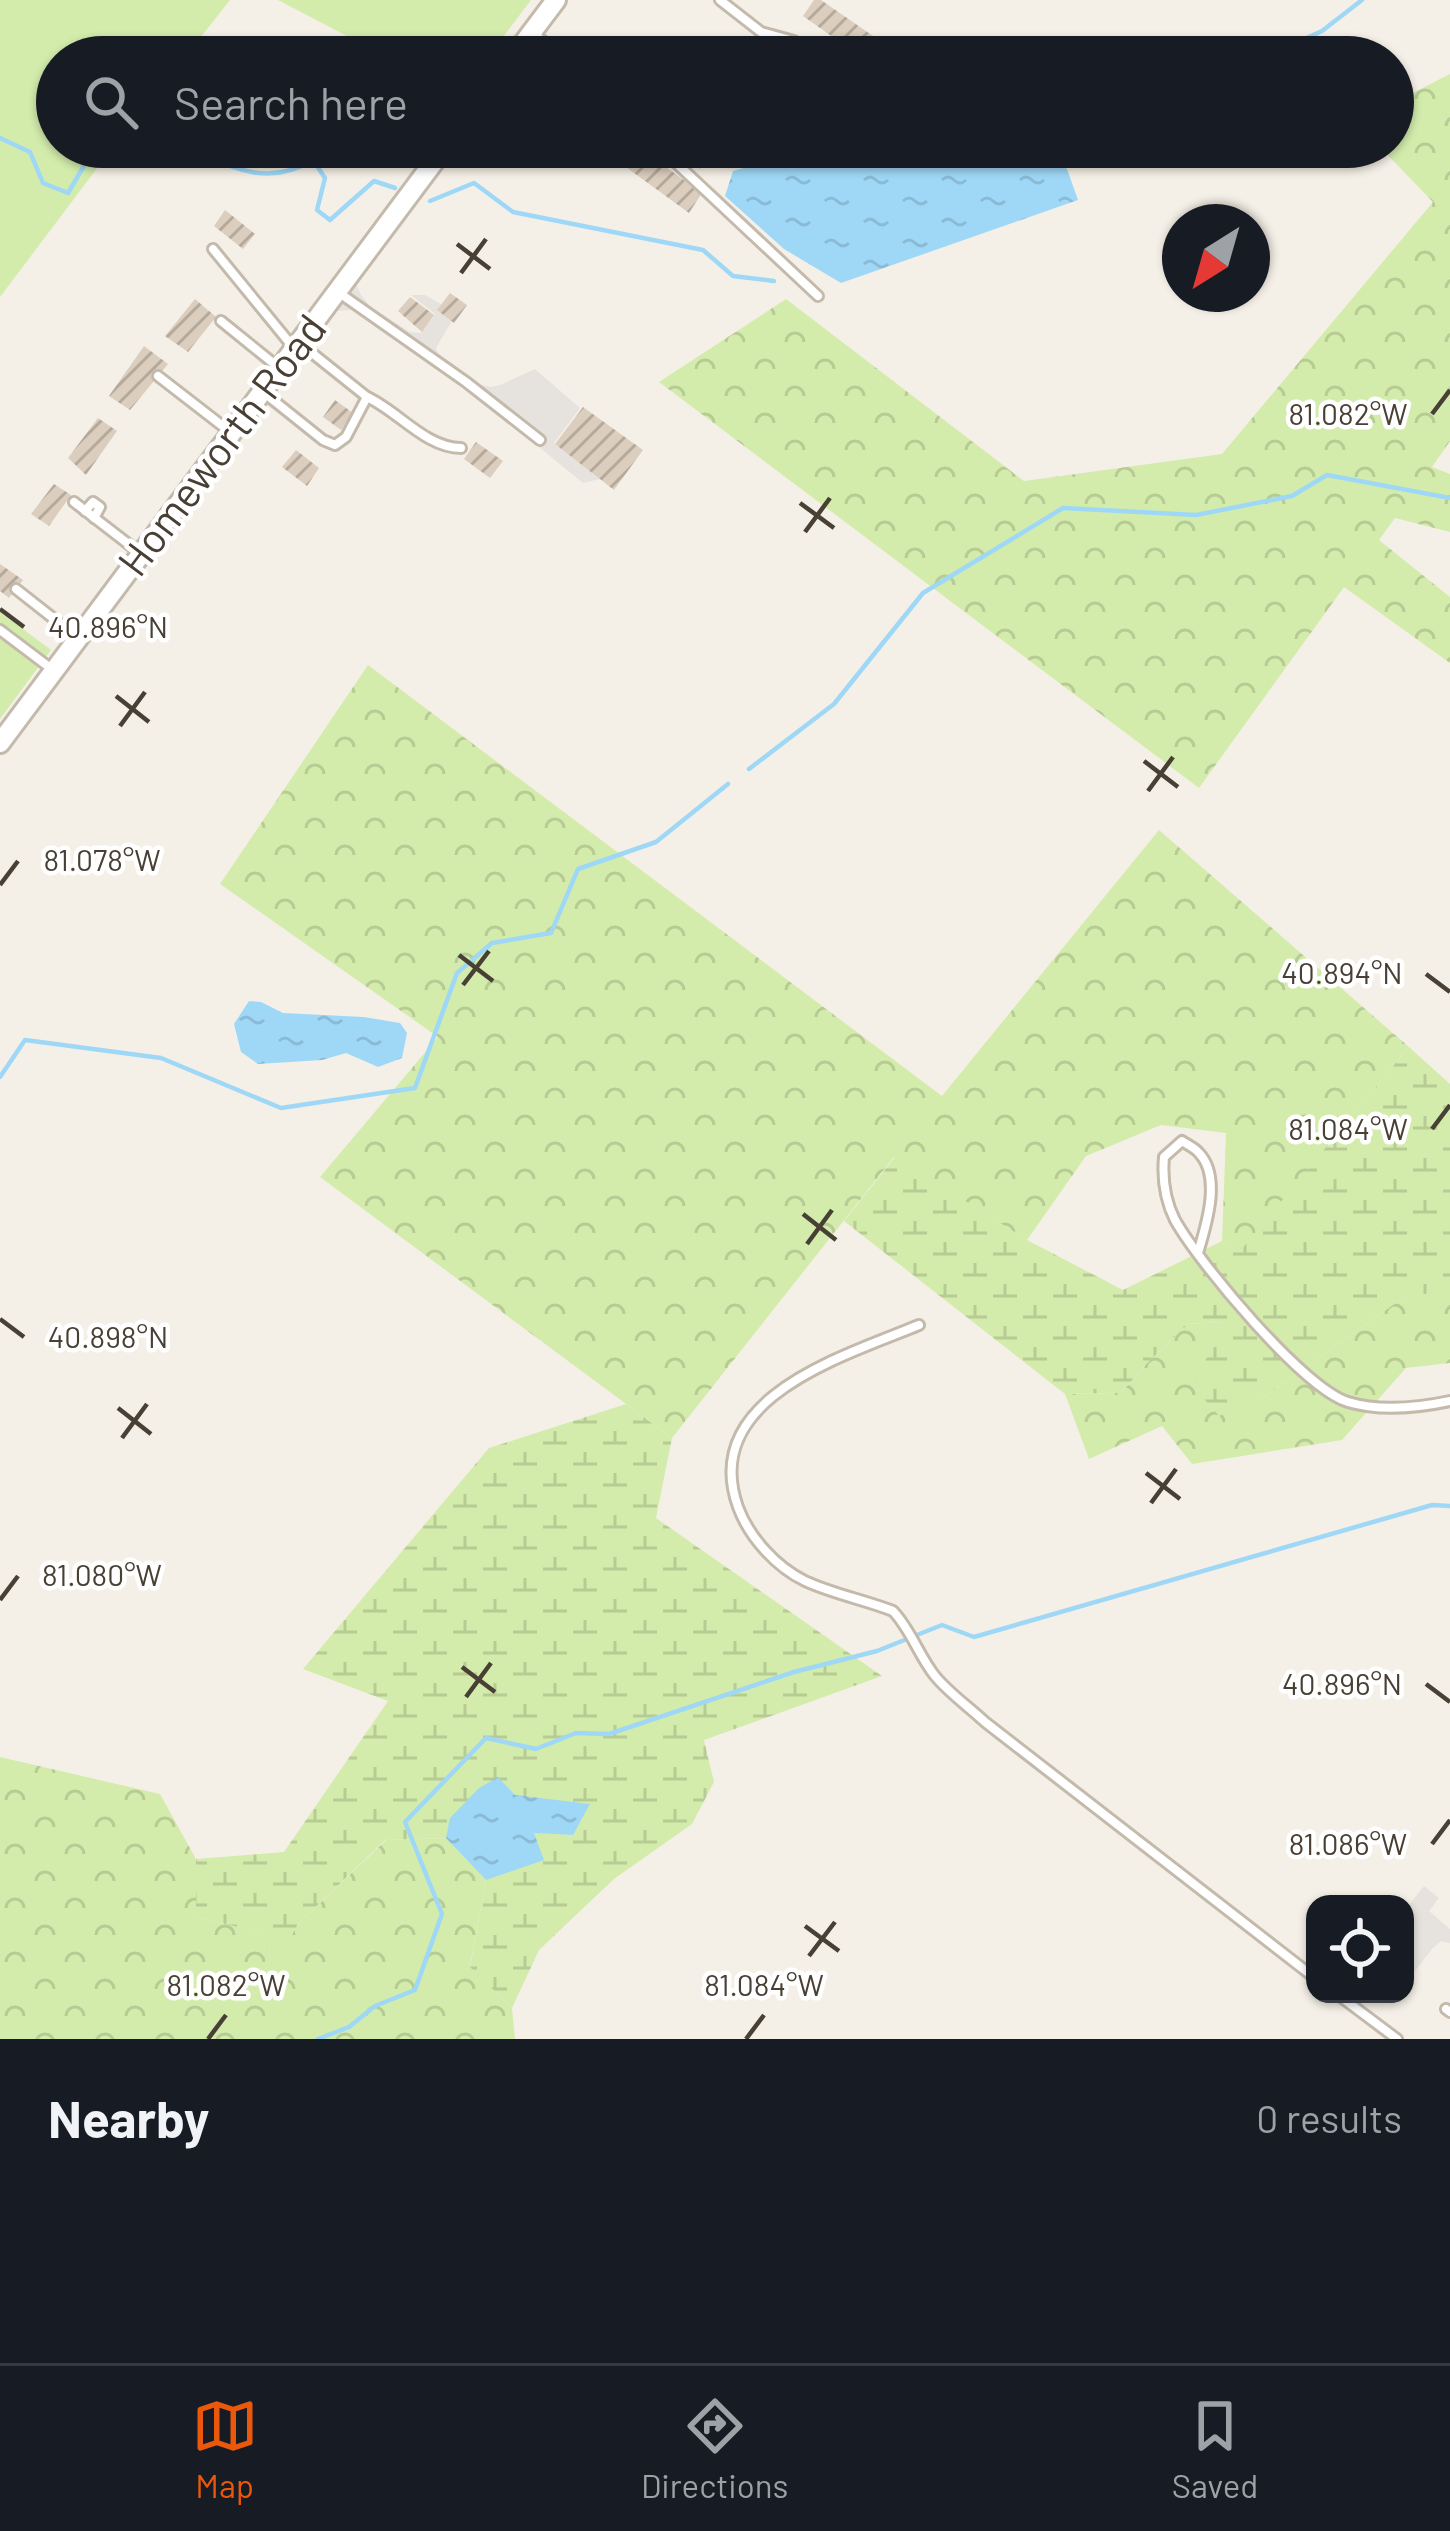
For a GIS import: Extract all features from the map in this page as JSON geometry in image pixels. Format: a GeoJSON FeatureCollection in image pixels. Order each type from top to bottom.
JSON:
{"type":"FeatureCollection","features":[{"type":"Feature","properties":{"kind":"street"},"geometry":{"type":"LineString","coordinates":[[529,36],[556,0]]}},
{"type":"Feature","properties":{"kind":"street","name":"Homeworth Road"},"geometry":{"type":"LineString","coordinates":[[0,743],[430,168]]}},
{"type":"Feature","properties":{"kind":"lane"},"geometry":{"type":"LineString","coordinates":[[720,0],[761,32],[776,36]]}},
{"type":"Feature","properties":{"kind":"lane"},"geometry":{"type":"LineString","coordinates":[[532,32],[537,36]]}},
{"type":"Feature","properties":{"kind":"lane"},"geometry":{"type":"LineString","coordinates":[[681,168],[818,296]]}},
{"type":"Feature","properties":{"kind":"lane"},"geometry":{"type":"LineString","coordinates":[[213,249],[296,345],[429,438],[461,448]]}},
{"type":"Feature","properties":{"kind":"lane"},"geometry":{"type":"LineString","coordinates":[[337,291],[540,440]]}},
{"type":"Feature","properties":{"kind":"lane"},"geometry":{"type":"LineString","coordinates":[[221,321],[279,368]]}},
{"type":"Feature","properties":{"kind":"lane"},"geometry":{"type":"LineString","coordinates":[[158,376],[231,432]]}},
{"type":"Feature","properties":{"kind":"lane"},"geometry":{"type":"LineString","coordinates":[[262,391],[334,445],[346,437],[367,398]]}},
{"type":"Feature","properties":{"kind":"lane"},"geometry":{"type":"LineString","coordinates":[[74,502],[141,554]]}},
{"type":"Feature","properties":{"kind":"lane"},"geometry":{"type":"LineString","coordinates":[[16,589],[78,638]]}},
{"type":"Feature","properties":{"kind":"lane"},"geometry":{"type":"LineString","coordinates":[[0,630],[54,671]]}},
{"type":"Feature","properties":{"kind":"lane"},"geometry":{"type":"LineString","coordinates":[[1198,1253],[1208,1218],[1210,1179],[1202,1154],[1182,1142],[1164,1157],[1162,1180],[1174,1218],[1198,1253],[1254,1322],[1291,1362],[1343,1401],[1377,1407],[1450,1401]]}},
{"type":"Feature","properties":{"kind":"lane"},"geometry":{"type":"LineString","coordinates":[[919,1325],[827,1363],[756,1411],[736,1443],[731,1462],[732,1490],[744,1525],[766,1552],[802,1580],[893,1611],[936,1677],[985,1722],[1306,1971]]}},
{"type":"Feature","properties":{"kind":"lane"},"geometry":{"type":"LineString","coordinates":[[1348,2003],[1396,2039]]}},
{"type":"Feature","properties":{"kind":"green space"},"geometry":{"type":"Polygon","coordinates":[[[0,0],[230,0],[202,36],[36,36],[36,168],[97,168],[0,297],[0,0]]]}},
{"type":"Feature","properties":{"kind":"green space"},"geometry":{"type":"Polygon","coordinates":[[[278,0],[531,0],[504,36],[347,36],[278,0]]]}},
{"type":"Feature","properties":{"kind":"green space"},"geometry":{"type":"Polygon","coordinates":[[[1450,74],[1450,441],[1432,467],[1450,474],[1450,532],[1395,518],[1379,540],[1450,597],[1450,663],[1344,587],[1199,788],[659,382],[786,299],[1024,481],[1222,454],[1433,202],[1400,168],[1414,168],[1414,92],[1450,74]]]}},
{"type":"Feature","properties":{"kind":"green space"},"geometry":{"type":"Polygon","coordinates":[[[0,612],[51,650],[0,719],[0,612]]]}},
{"type":"Feature","properties":{"kind":"green space"},"geometry":{"type":"Polygon","coordinates":[[[368,665],[942,1096],[1159,830],[1409,1047],[1241,1251],[1222,1241],[1226,1133],[1161,1125],[1086,1156],[1027,1240],[894,1157],[672,1438],[320,1177],[438,1037],[220,884],[368,665]]]}},
{"type":"Feature","properties":{"kind":"green space"},"geometry":{"type":"Polygon","coordinates":[[[1409,1047],[1450,1084],[1450,1294],[1408,1294],[1260,1400],[1219,1416],[1194,1387],[1222,1322],[1188,1324],[1121,1393],[1065,1394],[844,1221],[895,1157],[1027,1240],[1123,1290],[1222,1241],[1241,1250],[1409,1047]]]}},
{"type":"Feature","properties":{"kind":"green space"},"geometry":{"type":"Polygon","coordinates":[[[1408,1294],[1450,1294],[1450,1363],[1406,1368],[1342,1440],[1192,1464],[1162,1426],[1089,1459],[1065,1394],[1121,1393],[1188,1324],[1223,1322],[1260,1400],[1408,1294]]]}},
{"type":"Feature","properties":{"kind":"green space"},"geometry":{"type":"Polygon","coordinates":[[[626,1404],[672,1438],[656,1518],[882,1676],[704,1740],[714,1782],[692,1824],[614,1879],[539,1950],[512,2008],[470,1967],[486,1880],[446,1838],[385,1840],[298,1924],[263,1985],[268,1934],[196,1917],[196,1859],[284,1852],[388,1701],[303,1669],[489,1448],[626,1404]]]}},
{"type":"Feature","properties":{"kind":"green space"},"geometry":{"type":"Polygon","coordinates":[[[0,1757],[160,1794],[196,1859],[196,1917],[269,1934],[264,1982],[298,1924],[386,1840],[446,1838],[486,1880],[470,1966],[512,2008],[515,2039],[0,2039],[0,1757]]]}},
{"type":"Feature","properties":{"kind":"shaded area"},"geometry":{"type":"Polygon","coordinates":[[[356,283],[371,307],[410,332],[421,333],[435,314],[411,295],[425,295],[441,304],[438,311],[452,321],[436,348],[439,354],[482,385],[500,385],[535,369],[580,408],[554,443],[600,479],[583,483],[473,393],[368,317],[352,310],[334,311],[356,283]]]}},
{"type":"Feature","properties":{"kind":"shaded area"},"geometry":{"type":"Polygon","coordinates":[[[1424,1886],[1439,1898],[1429,1911],[1450,1929],[1450,1943],[1441,1941],[1414,1972],[1414,1899],[1424,1886]]]}},
{"type":"Feature","properties":{"kind":"water"},"geometry":{"type":"Polygon","coordinates":[[[1065,168],[1078,200],[841,283],[784,249],[725,196],[733,171],[1065,168]]]}},
{"type":"Feature","properties":{"kind":"water"},"geometry":{"type":"Polygon","coordinates":[[[249,1001],[283,1013],[400,1023],[407,1033],[402,1058],[378,1067],[346,1053],[322,1060],[258,1064],[241,1052],[234,1024],[249,1001]]]}},
{"type":"Feature","properties":{"kind":"water"},"geometry":{"type":"Polygon","coordinates":[[[498,1777],[515,1795],[590,1804],[573,1835],[534,1833],[544,1860],[486,1880],[446,1838],[450,1818],[479,1788],[498,1777]]]}},
{"type":"Feature","properties":{"kind":"building"},"geometry":{"type":"Polygon","coordinates":[[[814,0],[821,0],[873,36],[831,36],[803,16],[814,0]]]}},
{"type":"Feature","properties":{"kind":"building"},"geometry":{"type":"Polygon","coordinates":[[[627,168],[667,168],[702,193],[689,213],[627,168]]]}},
{"type":"Feature","properties":{"kind":"building"},"geometry":{"type":"Polygon","coordinates":[[[225,210],[255,234],[243,249],[214,226],[225,210]]]}},
{"type":"Feature","properties":{"kind":"building"},"geometry":{"type":"Polygon","coordinates":[[[450,293],[467,305],[454,323],[437,310],[450,293]]]}},
{"type":"Feature","properties":{"kind":"building"},"geometry":{"type":"Polygon","coordinates":[[[410,297],[434,315],[422,332],[398,311],[410,297]]]}},
{"type":"Feature","properties":{"kind":"building"},"geometry":{"type":"Polygon","coordinates":[[[195,299],[216,317],[188,352],[165,336],[195,299]]]}},
{"type":"Feature","properties":{"kind":"building"},"geometry":{"type":"Polygon","coordinates":[[[144,346],[168,364],[130,410],[109,396],[144,346]]]}},
{"type":"Feature","properties":{"kind":"building"},"geometry":{"type":"Polygon","coordinates":[[[335,400],[353,413],[341,430],[323,417],[335,400]]]}},
{"type":"Feature","properties":{"kind":"building"},"geometry":{"type":"Polygon","coordinates":[[[583,407],[643,450],[614,490],[555,444],[583,407]]]}},
{"type":"Feature","properties":{"kind":"building"},"geometry":{"type":"Polygon","coordinates":[[[98,418],[117,431],[86,475],[68,458],[98,418]]]}},
{"type":"Feature","properties":{"kind":"building"},"geometry":{"type":"Polygon","coordinates":[[[476,442],[503,461],[490,478],[464,459],[476,442]]]}},
{"type":"Feature","properties":{"kind":"building"},"geometry":{"type":"Polygon","coordinates":[[[296,450],[319,468],[307,486],[282,467],[296,450]]]}},
{"type":"Feature","properties":{"kind":"building"},"geometry":{"type":"Polygon","coordinates":[[[54,484],[71,495],[49,526],[31,514],[54,484]]]}},
{"type":"Feature","properties":{"kind":"building"},"geometry":{"type":"Polygon","coordinates":[[[0,564],[23,580],[9,598],[0,591],[0,564]]]}},
{"type":"Feature","properties":{"kind":"waterway"},"geometry":{"type":"LineString","coordinates":[[1311,36],[1362,0]]}},
{"type":"Feature","properties":{"kind":"waterway"},"geometry":{"type":"LineString","coordinates":[[0,138],[30,152],[36,166]]}},
{"type":"Feature","properties":{"kind":"waterway"},"geometry":{"type":"LineString","coordinates":[[37,168],[43,183],[68,193],[83,168]]}},
{"type":"Feature","properties":{"kind":"waterway"},"geometry":{"type":"LineString","coordinates":[[237,168],[265,173],[296,168]]}},
{"type":"Feature","properties":{"kind":"waterway"},"geometry":{"type":"LineString","coordinates":[[318,168],[325,178],[317,210],[330,220],[374,181],[395,188]]}},
{"type":"Feature","properties":{"kind":"waterway"},"geometry":{"type":"LineString","coordinates":[[430,201],[474,183],[513,212],[703,250],[733,276],[774,281]]}},
{"type":"Feature","properties":{"kind":"waterway"},"geometry":{"type":"LineString","coordinates":[[749,769],[834,704],[923,593],[1063,508],[1196,515],[1292,496],[1327,475],[1450,498]]}},
{"type":"Feature","properties":{"kind":"waterway"},"geometry":{"type":"LineString","coordinates":[[0,1077],[25,1040],[161,1058],[281,1108],[415,1088],[457,973],[492,943],[551,933],[578,869],[656,842],[728,784]]}},
{"type":"Feature","properties":{"kind":"waterway"},"geometry":{"type":"LineString","coordinates":[[318,2039],[349,2027],[375,2006],[415,1990],[442,1914],[405,1822],[486,1738],[536,1749],[576,1733],[609,1734],[794,1672],[877,1651],[942,1625],[974,1637],[1432,1505],[1450,1506]]}}]}
